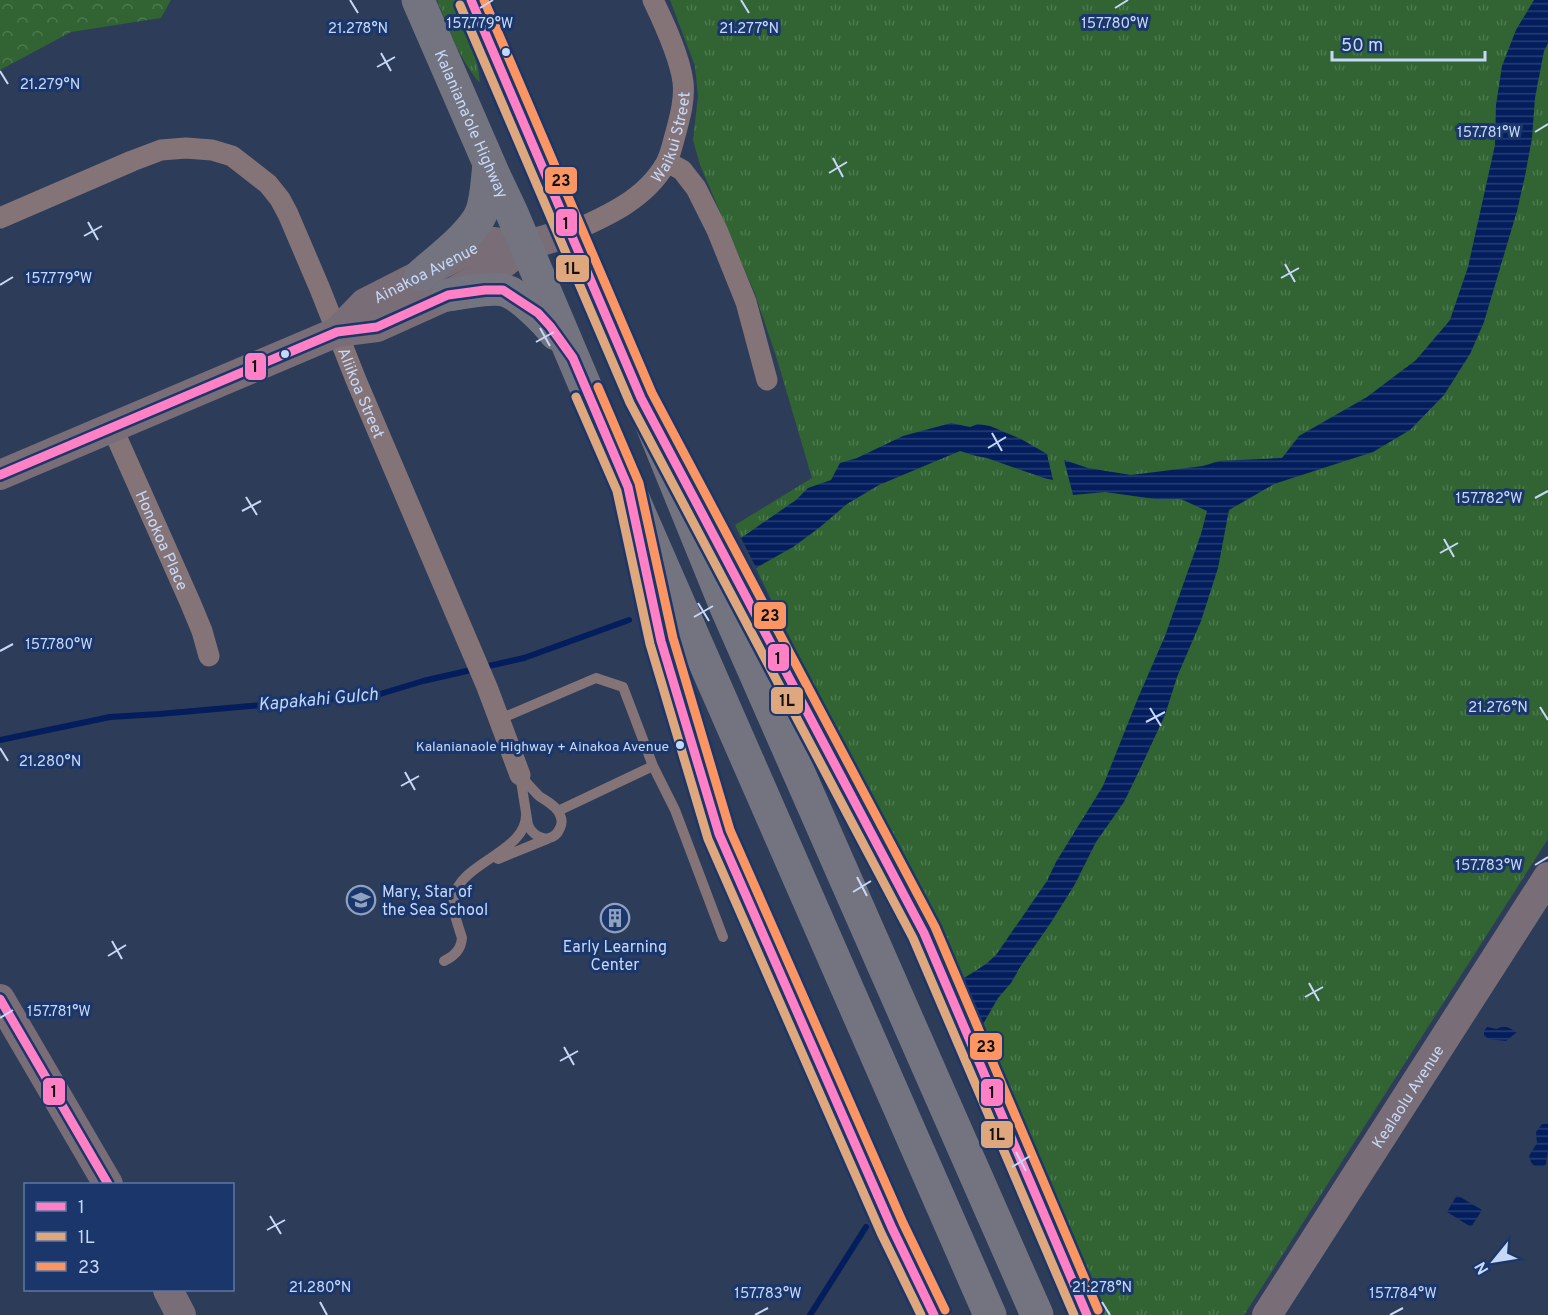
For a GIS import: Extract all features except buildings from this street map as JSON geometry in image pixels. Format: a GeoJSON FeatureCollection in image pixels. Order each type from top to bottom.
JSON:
{"type":"FeatureCollection","features":[{"type":"Feature","properties":{"kind":"highway","name":"Kalaniana’ole Highway"},"geometry":{"type":"LineString","coordinates":[[418,0],[573,358]]}},
{"type":"Feature","properties":{"kind":"highway"},"geometry":{"type":"LineString","coordinates":[[471,0],[641,398],[726,607],[1037,1315]]}},
{"type":"Feature","properties":{"kind":"highway"},"geometry":{"type":"LineString","coordinates":[[422,275],[476,224],[481,213],[499,146],[495,108],[499,66]]}},
{"type":"Feature","properties":{"kind":"highway"},"geometry":{"type":"LineString","coordinates":[[448,295],[497,290],[511,294],[538,313],[573,358],[990,1315]]}},
{"type":"Feature","properties":{"kind":"highway"},"geometry":{"type":"LineString","coordinates":[[641,398],[924,933],[1087,1315]]}},
{"type":"Feature","properties":{"kind":"highway"},"geometry":{"type":"LineString","coordinates":[[628,487],[661,641],[719,834],[887,1217],[934,1315]]}},
{"type":"Feature","properties":{"kind":"street","name":"Waikui Street"},"geometry":{"type":"LineString","coordinates":[[571,232],[632,201],[653,183],[667,162],[681,111],[683,83],[668,32],[653,0]]}},
{"type":"Feature","properties":{"kind":"street","name":"Aliikoa Street"},"geometry":{"type":"LineString","coordinates":[[0,218],[161,150],[186,148],[212,150],[232,156],[268,184],[280,199],[320,289],[487,687],[520,774]]}},
{"type":"Feature","properties":{"kind":"street"},"geometry":{"type":"LineString","coordinates":[[667,162],[682,170],[696,188],[717,230],[746,302],[767,380]]}},
{"type":"Feature","properties":{"kind":"street","name":"Ainakoa Avenue"},"geometry":{"type":"LineString","coordinates":[[0,475],[337,332],[377,327],[448,295],[500,266],[525,246],[571,232]]}},
{"type":"Feature","properties":{"kind":"street","name":"Ainakoa Avenue"},"geometry":{"type":"LineString","coordinates":[[337,332],[365,303],[487,241],[525,246]]}},
{"type":"Feature","properties":{"kind":"street","name":"Honokoa Place"},"geometry":{"type":"LineString","coordinates":[[112,427],[190,602],[209,656]]}},
{"type":"Feature","properties":{"kind":"street","name":"Kealaolu Avenue"},"geometry":{"type":"LineString","coordinates":[[1267,1315],[1548,877]]}},
{"type":"Feature","properties":{"kind":"street"},"geometry":{"type":"LineString","coordinates":[[0,999],[107,1183]]}},
{"type":"Feature","properties":{"kind":"street"},"geometry":{"type":"LineString","coordinates":[[169,1291],[182,1315]]}},
{"type":"Feature","properties":{"kind":"lane"},"geometry":{"type":"LineString","coordinates":[[500,719],[596,678],[623,687],[653,766],[675,810],[723,937]]}},
{"type":"Feature","properties":{"kind":"lane"},"geometry":{"type":"LineString","coordinates":[[558,811],[653,766]]}},
{"type":"Feature","properties":{"kind":"lane"},"geometry":{"type":"LineString","coordinates":[[478,867],[550,838],[559,831],[561,816],[558,811],[531,788],[520,774]]}},
{"type":"Feature","properties":{"kind":"lane"},"geometry":{"type":"LineString","coordinates":[[520,774],[530,831],[539,838],[550,838]]}},
{"type":"Feature","properties":{"kind":"lane"},"geometry":{"type":"LineString","coordinates":[[444,961],[457,953],[462,942],[454,911],[457,888],[466,876],[512,841],[523,827],[526,812]]}},
{"type":"Feature","properties":{"kind":"green space"},"geometry":{"type":"Polygon","coordinates":[[[0,0],[171,0],[161,18],[71,32],[0,70],[0,0]]]}},
{"type":"Feature","properties":{"kind":"green space"},"geometry":{"type":"Polygon","coordinates":[[[437,0],[455,0],[474,50],[480,83],[460,54],[437,0]]]}},
{"type":"Feature","properties":{"kind":"green space"},"geometry":{"type":"Polygon","coordinates":[[[670,0],[1548,0],[1548,839],[1244,1315],[1099,1315],[853,769],[735,525],[812,478],[755,294],[700,165],[693,140],[698,96],[695,66],[670,0]]]}},
{"type":"Feature","properties":{"kind":"shaded area"},"geometry":{"type":"Polygon","coordinates":[[[1534,0],[1548,0],[1548,43],[1544,51],[1535,98],[1532,138],[1517,211],[1484,322],[1470,354],[1444,395],[1410,430],[1373,452],[1274,484],[1229,510],[1218,568],[1201,621],[1177,677],[1165,715],[1140,769],[1124,802],[1096,842],[1075,884],[1011,983],[998,998],[979,1031],[958,982],[996,955],[1047,881],[1056,862],[1103,786],[1165,636],[1207,511],[1181,499],[1155,499],[1105,492],[1073,495],[1064,460],[1088,468],[1131,475],[1203,466],[1219,461],[1282,458],[1299,436],[1367,397],[1416,360],[1450,320],[1468,267],[1495,145],[1496,105],[1502,66],[1516,30],[1534,0]]]}},
{"type":"Feature","properties":{"kind":"shaded area"},"geometry":{"type":"Polygon","coordinates":[[[951,423],[970,427],[978,424],[990,426],[1021,439],[1047,454],[1053,480],[960,451],[879,485],[847,504],[793,547],[756,568],[741,538],[796,500],[808,488],[831,480],[840,463],[857,458],[903,436],[951,423]]]}},
{"type":"Feature","properties":{"kind":"shaded area"},"geometry":{"type":"Polygon","coordinates":[[[1487,1027],[1497,1029],[1507,1027],[1517,1032],[1506,1041],[1488,1039],[1484,1035],[1487,1027]]]}},
{"type":"Feature","properties":{"kind":"shaded area"},"geometry":{"type":"Polygon","coordinates":[[[1542,1124],[1548,1124],[1548,1149],[1546,1164],[1543,1167],[1534,1166],[1529,1156],[1537,1143],[1536,1132],[1542,1124]]]}},
{"type":"Feature","properties":{"kind":"shaded area"},"geometry":{"type":"Polygon","coordinates":[[[1457,1195],[1482,1210],[1471,1227],[1447,1212],[1457,1195]]]}},
{"type":"Feature","properties":{"kind":"waterway","name":"Kapakahi Gulch"},"geometry":{"type":"LineString","coordinates":[[0,740],[110,717],[377,695],[423,681],[524,658],[629,620]]}},
{"type":"Feature","properties":{"kind":"waterway"},"geometry":{"type":"LineString","coordinates":[[810,1315],[866,1227]]}},
{"type":"Feature","properties":{"kind":"transit line","name":"1"},"geometry":{"type":"LineString","coordinates":[[471,0],[641,398],[924,933],[1087,1315]]}},
{"type":"Feature","properties":{"kind":"transit line","name":"23"},"geometry":{"type":"LineString","coordinates":[[484,0],[652,393],[935,927],[1098,1310]]}},
{"type":"Feature","properties":{"kind":"transit line","name":"1L"},"geometry":{"type":"LineString","coordinates":[[460,5],[630,403],[913,938],[1074,1315]]}},
{"type":"Feature","properties":{"kind":"transit line","name":"1"},"geometry":{"type":"LineString","coordinates":[[0,475],[337,332],[377,327],[448,295],[503,290],[538,313],[573,358],[628,487],[661,641],[719,834],[892,1228],[934,1315]]}},
{"type":"Feature","properties":{"kind":"transit line","name":"23"},"geometry":{"type":"LineString","coordinates":[[598,387],[639,483],[673,638],[730,830],[903,1223],[945,1310]]}},
{"type":"Feature","properties":{"kind":"transit line","name":"1L"},"geometry":{"type":"LineString","coordinates":[[576,397],[617,491],[650,644],[708,839],[881,1233],[921,1315]]}},
{"type":"Feature","properties":{"kind":"transit line","name":"1"},"geometry":{"type":"LineString","coordinates":[[0,999],[107,1183]]}},
{"type":"Feature","properties":{"kind":"place","name":"Kalanianaole Highway + Ainakoa Avenue"},"geometry":{"type":"Point","coordinates":[680,745]}},
{"type":"Feature","properties":{"kind":"place","name":"Mary, Star of the Sea School"},"geometry":{"type":"Point","coordinates":[361,900]}},
{"type":"Feature","properties":{"kind":"place","name":"Early Learning Center"},"geometry":{"type":"Point","coordinates":[615,918]}}]}
